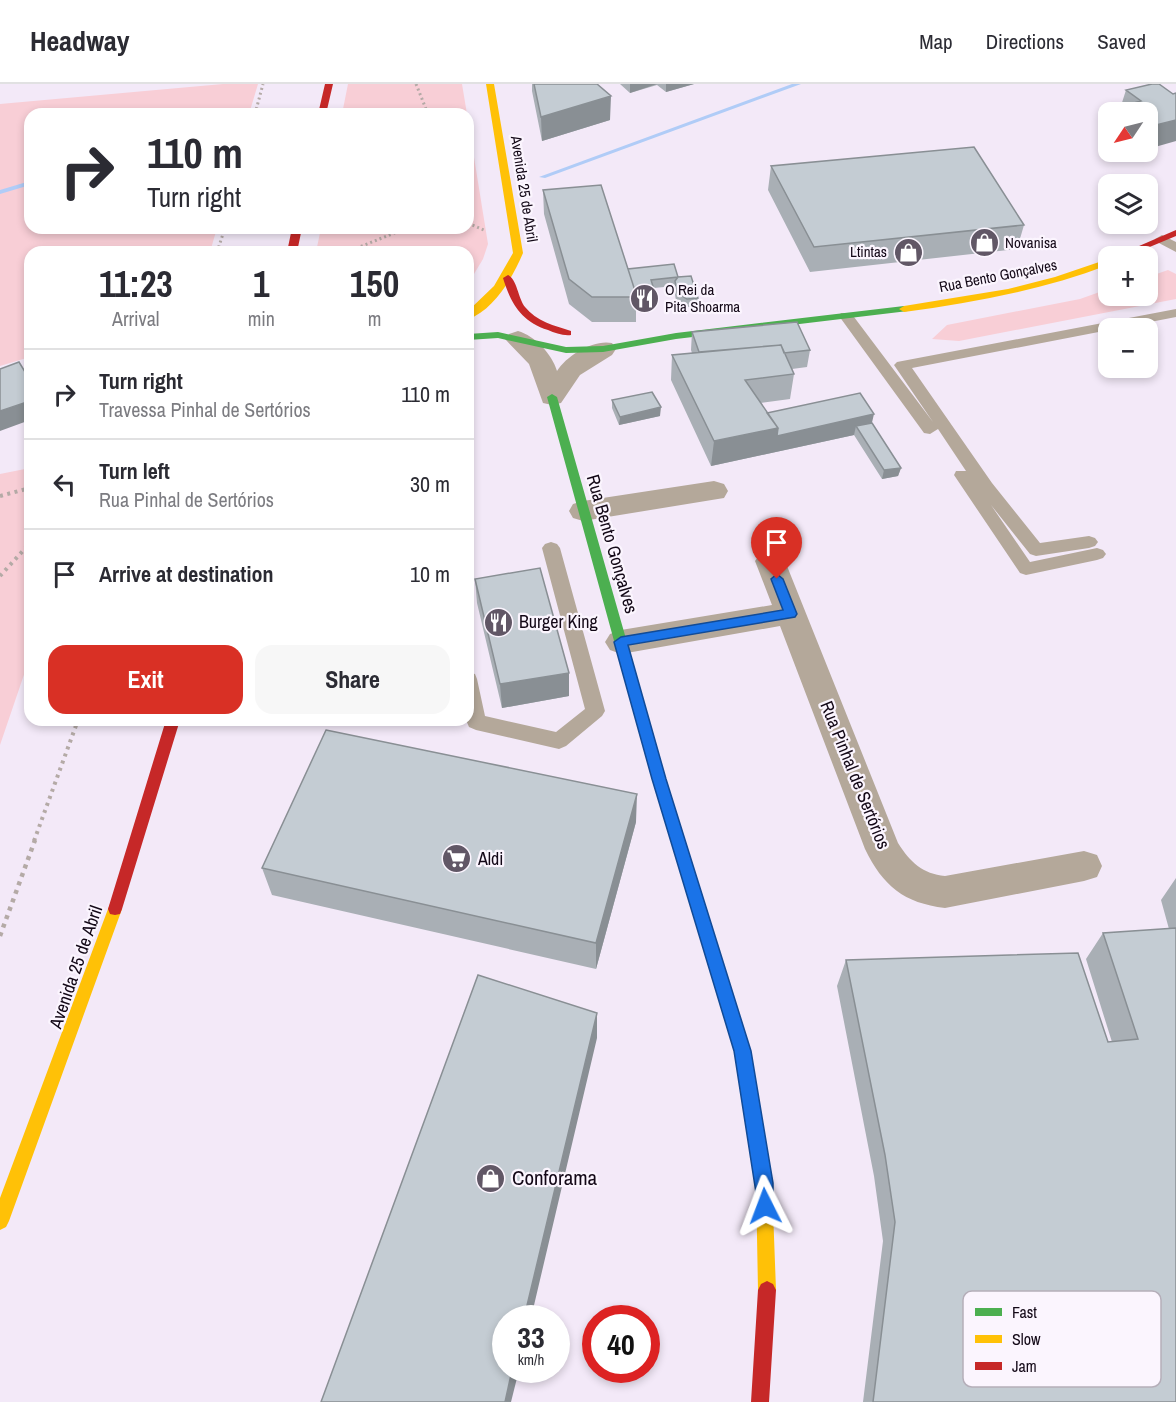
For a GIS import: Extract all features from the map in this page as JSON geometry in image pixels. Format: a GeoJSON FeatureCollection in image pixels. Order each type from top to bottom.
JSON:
{"type":"FeatureCollection","features":[{"type":"Feature","properties":{"kind":"street"},"geometry":{"type":"LineString","coordinates":[[323,108],[329,84]]}},
{"type":"Feature","properties":{"kind":"street","name":"Avenida 25 de Abril"},"geometry":{"type":"LineString","coordinates":[[474,312],[487,302],[508,278],[518,253],[493,86]]}},
{"type":"Feature","properties":{"kind":"street"},"geometry":{"type":"LineString","coordinates":[[1145,246],[1176,233]]}},
{"type":"Feature","properties":{"kind":"street","name":"Rua Bento Gonçalves"},"geometry":{"type":"LineString","coordinates":[[676,336],[958,303],[1068,278],[1098,266]]}},
{"type":"Feature","properties":{"kind":"street"},"geometry":{"type":"LineString","coordinates":[[508,278],[515,302],[531,323],[582,337],[676,336]]}},
{"type":"Feature","properties":{"kind":"street"},"geometry":{"type":"LineString","coordinates":[[474,337],[498,335],[566,350],[603,350],[676,336]]}},
{"type":"Feature","properties":{"kind":"street"},"geometry":{"type":"LineString","coordinates":[[518,339],[541,361],[552,397]]}},
{"type":"Feature","properties":{"kind":"street"},"geometry":{"type":"LineString","coordinates":[[552,397],[571,369],[603,350]]}},
{"type":"Feature","properties":{"kind":"street","name":"Rua Bento Gonçalves"},"geometry":{"type":"LineString","coordinates":[[552,397],[663,790],[742,1051],[764,1183],[767,1298],[760,1402]]}},
{"type":"Feature","properties":{"kind":"street"},"geometry":{"type":"LineString","coordinates":[[583,510],[714,491]]}},
{"type":"Feature","properties":{"kind":"street","name":"Rua Pinhal de Sertórios"},"geometry":{"type":"LineString","coordinates":[[770,561],[883,849],[892,866],[910,883],[928,891],[945,892],[1084,866]]}},
{"type":"Feature","properties":{"kind":"street"},"geometry":{"type":"LineString","coordinates":[[621,642],[791,614]]}},
{"type":"Feature","properties":{"kind":"street","name":"Avenida 25 de Abril"},"geometry":{"type":"LineString","coordinates":[[0,1221],[64,1057],[127,872],[170,726]]}},
{"type":"Feature","properties":{"kind":"lane"},"geometry":{"type":"LineString","coordinates":[[1162,239],[1176,248]]}},
{"type":"Feature","properties":{"kind":"lane"},"geometry":{"type":"LineString","coordinates":[[846,316],[948,453],[1026,569],[1093,548],[1036,550],[986,487],[902,365],[1176,314]]}},
{"type":"Feature","properties":{"kind":"lane"},"geometry":{"type":"LineString","coordinates":[[474,711],[476,722],[559,741],[595,711],[551,548]]}},
{"type":"Feature","properties":{"kind":"path"},"geometry":{"type":"LineString","coordinates":[[257,108],[263,84]]}},
{"type":"Feature","properties":{"kind":"path"},"geometry":{"type":"LineString","coordinates":[[416,84],[426,108]]}},
{"type":"Feature","properties":{"kind":"path"},"geometry":{"type":"LineString","coordinates":[[362,246],[391,234]]}},
{"type":"Feature","properties":{"kind":"path"},"geometry":{"type":"LineString","coordinates":[[0,496],[24,490]]}},
{"type":"Feature","properties":{"kind":"path"},"geometry":{"type":"LineString","coordinates":[[0,576],[24,550]]}},
{"type":"Feature","properties":{"kind":"path"},"geometry":{"type":"LineString","coordinates":[[0,936],[76,726]]}},
{"type":"Feature","properties":{"kind":"shaded area"},"geometry":{"type":"Polygon","coordinates":[[[223,84],[258,84],[251,108],[24,108],[24,234],[215,234],[212,246],[24,246],[24,359],[0,366],[0,104],[223,84]]]}},
{"type":"Feature","properties":{"kind":"shaded area"},"geometry":{"type":"Polygon","coordinates":[[[348,84],[462,84],[466,108],[343,108],[348,84]]]}},
{"type":"Feature","properties":{"kind":"shaded area"},"geometry":{"type":"Polygon","coordinates":[[[474,157],[488,244],[483,259],[474,274],[474,246],[317,246],[320,234],[474,234],[474,157]]]}},
{"type":"Feature","properties":{"kind":"shaded area"},"geometry":{"type":"Polygon","coordinates":[[[1168,270],[1176,274],[1176,299],[1158,302],[1158,274],[1168,270]]]}},
{"type":"Feature","properties":{"kind":"shaded area"},"geometry":{"type":"Polygon","coordinates":[[[1098,293],[1098,306],[1140,306],[959,341],[932,339],[947,325],[1080,299],[1098,293]]]}},
{"type":"Feature","properties":{"kind":"shaded area"},"geometry":{"type":"Polygon","coordinates":[[[24,469],[24,675],[0,745],[0,474],[24,469]]]}},
{"type":"Feature","properties":{"kind":"building"},"geometry":{"type":"Polygon","coordinates":[[[534,84],[597,84],[611,96],[541,117],[534,84]]]}},
{"type":"Feature","properties":{"kind":"building"},"geometry":{"type":"Polygon","coordinates":[[[1159,84],[1173,94],[1176,93],[1176,120],[1158,124],[1158,102],[1137,102],[1141,101],[1126,90],[1159,84]]]}},
{"type":"Feature","properties":{"kind":"building"},"geometry":{"type":"Polygon","coordinates":[[[974,147],[1024,225],[814,247],[771,166],[974,147]]]}},
{"type":"Feature","properties":{"kind":"building"},"geometry":{"type":"Polygon","coordinates":[[[601,185],[637,297],[592,297],[569,279],[543,190],[601,185]]]}},
{"type":"Feature","properties":{"kind":"building"},"geometry":{"type":"Polygon","coordinates":[[[674,264],[678,277],[651,280],[657,299],[637,301],[628,269],[674,264]]]}},
{"type":"Feature","properties":{"kind":"building"},"geometry":{"type":"Polygon","coordinates":[[[691,276],[698,298],[687,299],[677,293],[675,281],[678,277],[691,276]]]}},
{"type":"Feature","properties":{"kind":"building"},"geometry":{"type":"Polygon","coordinates":[[[797,322],[810,350],[784,353],[781,345],[699,352],[692,332],[797,322]]]}},
{"type":"Feature","properties":{"kind":"building"},"geometry":{"type":"Polygon","coordinates":[[[781,345],[794,374],[745,380],[778,428],[714,441],[672,355],[781,345]]]}},
{"type":"Feature","properties":{"kind":"building"},"geometry":{"type":"Polygon","coordinates":[[[19,362],[24,370],[24,403],[0,411],[0,369],[19,362]]]}},
{"type":"Feature","properties":{"kind":"building"},"geometry":{"type":"Polygon","coordinates":[[[652,392],[661,407],[620,417],[612,400],[652,392]]]}},
{"type":"Feature","properties":{"kind":"building"},"geometry":{"type":"Polygon","coordinates":[[[860,393],[874,414],[777,436],[778,428],[767,413],[860,393]]]}},
{"type":"Feature","properties":{"kind":"building"},"geometry":{"type":"Polygon","coordinates":[[[872,423],[901,468],[884,470],[856,426],[872,423]]]}},
{"type":"Feature","properties":{"kind":"building"},"geometry":{"type":"Polygon","coordinates":[[[540,568],[569,673],[500,684],[475,579],[540,568]]]}},
{"type":"Feature","properties":{"kind":"building","name":"Aldi"},"geometry":{"type":"Polygon","coordinates":[[[326,730],[637,794],[596,943],[262,868],[326,730]]]}},
{"type":"Feature","properties":{"kind":"building"},"geometry":{"type":"Polygon","coordinates":[[[1176,928],[1176,1402],[873,1402],[895,1222],[885,1155],[846,960],[1078,953],[1108,1042],[1138,1039],[1103,933],[1176,928]]]}},
{"type":"Feature","properties":{"kind":"building","name":"Conforama"},"geometry":{"type":"Polygon","coordinates":[[[478,975],[597,1013],[527,1305],[492,1305],[492,1383],[509,1383],[505,1402],[321,1402],[478,975]]]}},
{"type":"Feature","properties":{"kind":"waterway"},"geometry":{"type":"LineString","coordinates":[[543,177],[798,84]]}},
{"type":"Feature","properties":{"kind":"waterway"},"geometry":{"type":"LineString","coordinates":[[0,192],[24,185]]}},
{"type":"Feature","properties":{"kind":"traffic: fast"},"geometry":{"type":"LineString","coordinates":[[474,337],[498,335],[566,350],[603,349],[676,336],[904,309]]}},
{"type":"Feature","properties":{"kind":"traffic: fast"},"geometry":{"type":"LineString","coordinates":[[552,397],[659,779],[695,897]]}},
{"type":"Feature","properties":{"kind":"traffic: slow"},"geometry":{"type":"LineString","coordinates":[[474,311],[498,288],[518,253],[490,84]]}},
{"type":"Feature","properties":{"kind":"traffic: slow"},"geometry":{"type":"LineString","coordinates":[[904,309],[1008,292],[1098,266]]}},
{"type":"Feature","properties":{"kind":"traffic: slow"},"geometry":{"type":"LineString","coordinates":[[695,897],[742,1051],[764,1183],[767,1290]]}},
{"type":"Feature","properties":{"kind":"traffic: slow"},"geometry":{"type":"LineString","coordinates":[[0,1221],[115,909]]}},
{"type":"Feature","properties":{"kind":"traffic: jam"},"geometry":{"type":"LineString","coordinates":[[323,108],[329,84]]}},
{"type":"Feature","properties":{"kind":"traffic: jam"},"geometry":{"type":"LineString","coordinates":[[1145,246],[1176,233]]}},
{"type":"Feature","properties":{"kind":"traffic: jam"},"geometry":{"type":"LineString","coordinates":[[293,246],[296,234]]}},
{"type":"Feature","properties":{"kind":"traffic: jam"},"geometry":{"type":"LineString","coordinates":[[508,278],[516,301],[527,316],[567,333]]}},
{"type":"Feature","properties":{"kind":"traffic: jam"},"geometry":{"type":"LineString","coordinates":[[115,909],[171,726]]}},
{"type":"Feature","properties":{"kind":"traffic: jam"},"geometry":{"type":"LineString","coordinates":[[760,1402],[767,1290]]}},
{"type":"Feature","properties":{"kind":"place","name":"Novanisa"},"geometry":{"type":"Point","coordinates":[984,243]}},
{"type":"Feature","properties":{"kind":"place","name":"Ltintas"},"geometry":{"type":"Point","coordinates":[908,252]}},
{"type":"Feature","properties":{"kind":"place","name":"O Rei da Pita Shoarma"},"geometry":{"type":"Point","coordinates":[644,299]}},
{"type":"Feature","properties":{"kind":"place","name":"Burger King"},"geometry":{"type":"Point","coordinates":[498,622]}},
{"type":"Feature","properties":{"kind":"place","name":"Aldi"},"geometry":{"type":"Point","coordinates":[457,859]}},
{"type":"Feature","properties":{"kind":"place","name":"Conforama"},"geometry":{"type":"Point","coordinates":[491,1178]}},
{"type":"Feature","properties":{"kind":"route"},"geometry":{"type":"LineString","coordinates":[[765,1206],[764,1183],[742,1051],[659,779],[621,642],[791,614],[777,579]]}}]}
